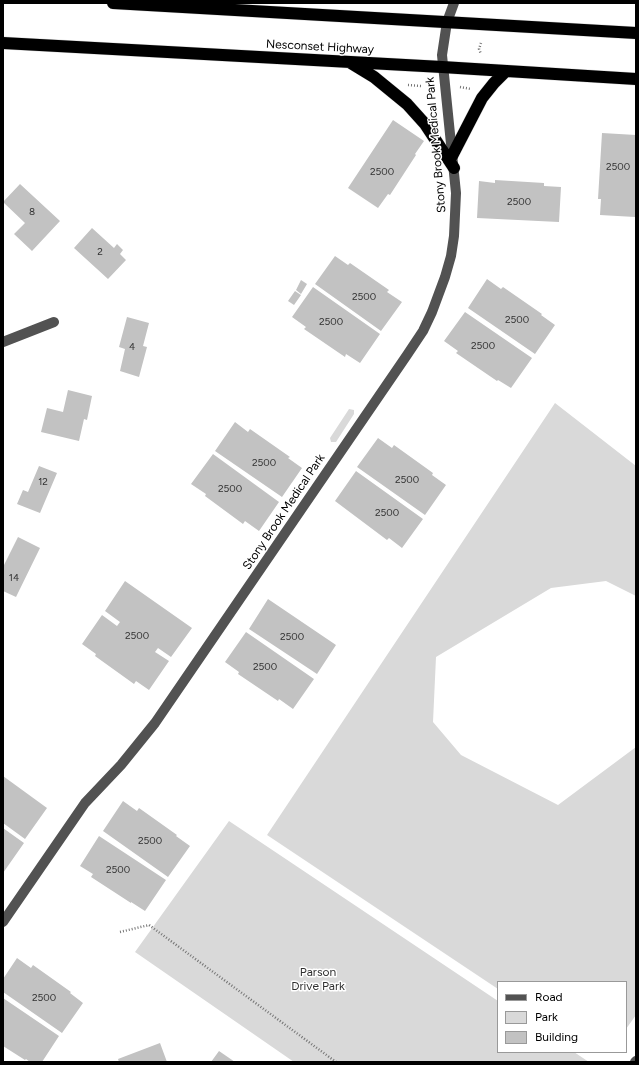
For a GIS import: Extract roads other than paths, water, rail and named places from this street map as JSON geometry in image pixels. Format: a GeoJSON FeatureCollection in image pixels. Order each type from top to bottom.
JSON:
{"type":"FeatureCollection","features":[{"type":"Feature","properties":{"kind":"highway"},"geometry":{"type":"LineString","coordinates":[[113,3],[636,33]]}},
{"type":"Feature","properties":{"kind":"highway","name":"Nesconset Highway"},"geometry":{"type":"LineString","coordinates":[[3,43],[636,79]]}},
{"type":"Feature","properties":{"kind":"highway"},"geometry":{"type":"LineString","coordinates":[[350,62],[374,77],[407,104],[425,124],[453,162],[482,98],[506,71]]}},
{"type":"Feature","properties":{"kind":"street","name":"Stony Brook Medical Park"},"geometry":{"type":"LineString","coordinates":[[3,922],[85,803],[121,765],[155,723],[422,331],[440,293],[451,256],[454,236],[456,193],[442,67],[443,43],[447,22],[454,3]]}},
{"type":"Feature","properties":{"kind":"street"},"geometry":{"type":"LineString","coordinates":[[3,342],[54,322]]}},
{"type":"Feature","properties":{"kind":"park label","name":"Parson Drive Park"},"geometry":{"type":"Point","coordinates":[318,979]}}]}
